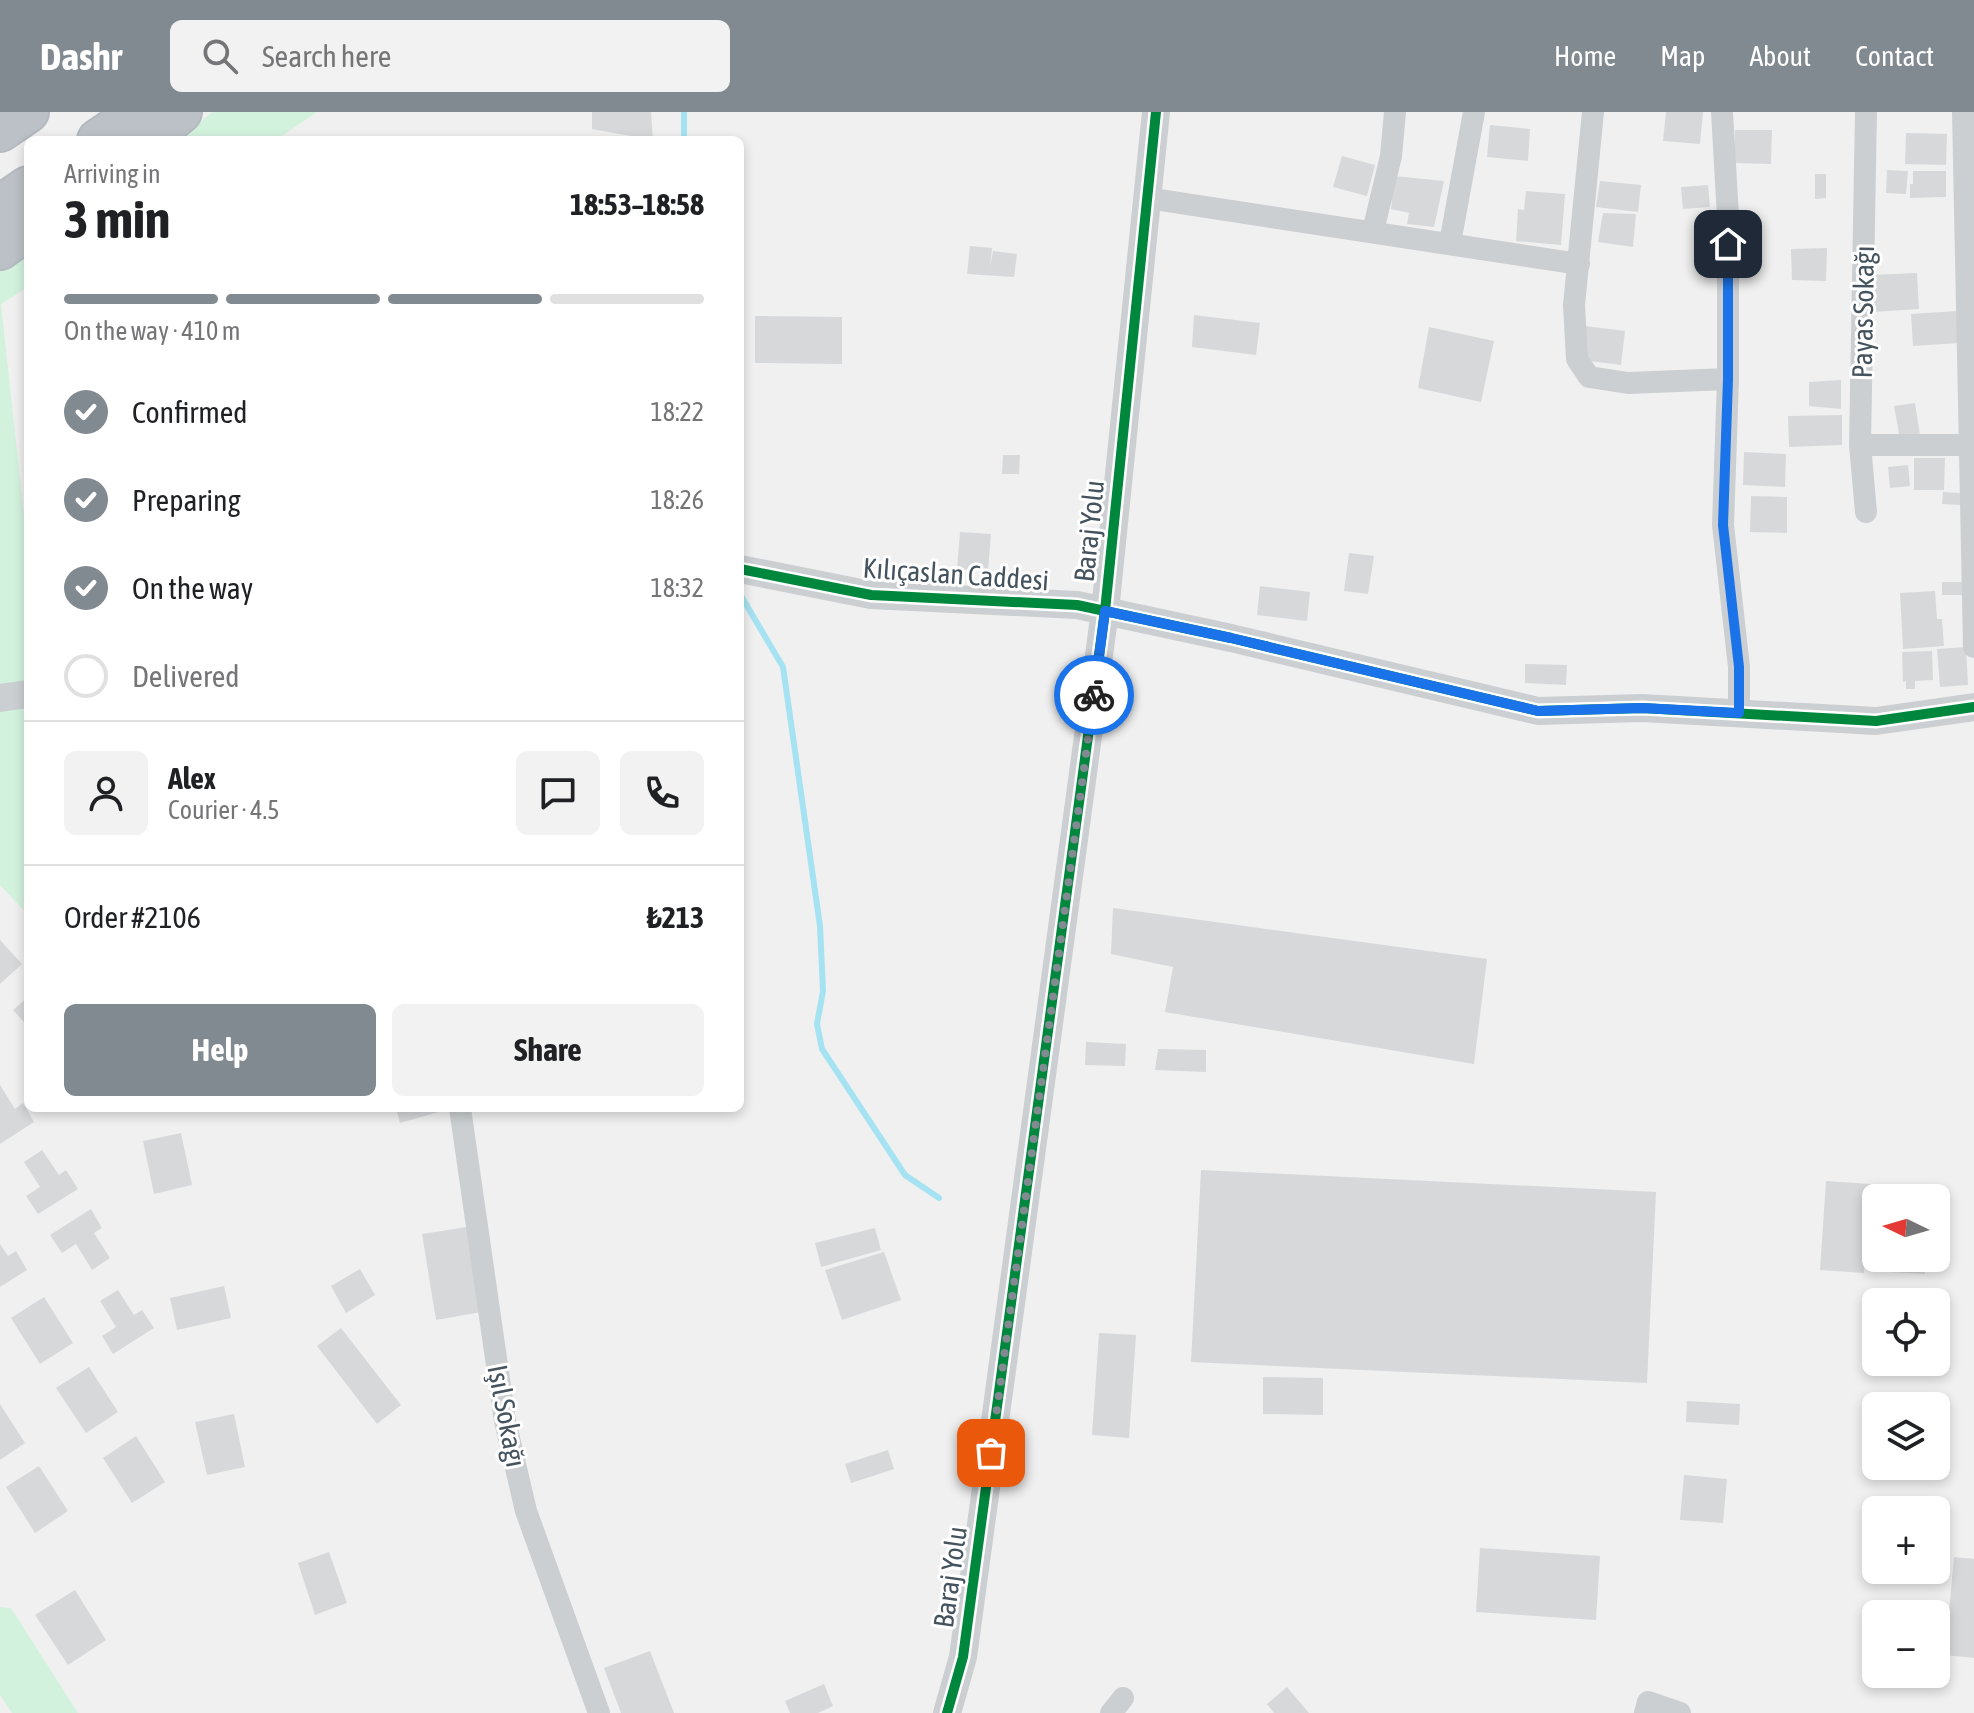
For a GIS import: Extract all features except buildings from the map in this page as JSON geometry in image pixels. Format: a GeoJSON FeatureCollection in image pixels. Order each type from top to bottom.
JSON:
{"type":"FeatureCollection","features":[{"type":"Feature","properties":{"kind":"highway"},"geometry":{"type":"LineString","coordinates":[[0,131],[28,112]]}},
{"type":"Feature","properties":{"kind":"highway"},"geometry":{"type":"LineString","coordinates":[[104,136],[139,112]]}},
{"type":"Feature","properties":{"kind":"highway"},"geometry":{"type":"LineString","coordinates":[[152,136],[181,112]]}},
{"type":"Feature","properties":{"kind":"highway"},"geometry":{"type":"LineString","coordinates":[[0,206],[24,190]]}},
{"type":"Feature","properties":{"kind":"highway"},"geometry":{"type":"LineString","coordinates":[[0,249],[24,232]]}},
{"type":"Feature","properties":{"kind":"street","name":"Baraj Yolu"},"geometry":{"type":"LineString","coordinates":[[947,1713],[963,1657],[1105,611],[1156,112]]}},
{"type":"Feature","properties":{"kind":"street"},"geometry":{"type":"LineString","coordinates":[[1373,231],[1391,156],[1395,112]]}},
{"type":"Feature","properties":{"kind":"street"},"geometry":{"type":"LineString","coordinates":[[1450,243],[1474,112]]}},
{"type":"Feature","properties":{"kind":"street"},"geometry":{"type":"LineString","coordinates":[[1593,112],[1574,305],[1577,359],[1589,377],[1628,383],[1728,379]]}},
{"type":"Feature","properties":{"kind":"street"},"geometry":{"type":"LineString","coordinates":[[1722,112],[1728,217],[1728,379],[1723,525],[1739,667],[1739,713]]}},
{"type":"Feature","properties":{"kind":"street","name":"Payas Sokağı"},"geometry":{"type":"LineString","coordinates":[[1866,112],[1860,445],[1866,512]]}},
{"type":"Feature","properties":{"kind":"street"},"geometry":{"type":"LineString","coordinates":[[1963,112],[1974,647]]}},
{"type":"Feature","properties":{"kind":"street"},"geometry":{"type":"LineString","coordinates":[[1147,198],[1579,264]]}},
{"type":"Feature","properties":{"kind":"street"},"geometry":{"type":"LineString","coordinates":[[1860,445],[1972,445]]}},
{"type":"Feature","properties":{"kind":"street","name":"Kılıçaslan Caddesi"},"geometry":{"type":"LineString","coordinates":[[744,570],[871,595],[1077,605],[1538,711],[1642,708],[1876,721],[1974,707]]}},
{"type":"Feature","properties":{"kind":"street"},"geometry":{"type":"LineString","coordinates":[[0,698],[24,695]]}},
{"type":"Feature","properties":{"kind":"street","name":"Işıl Sokağı"},"geometry":{"type":"LineString","coordinates":[[461,1112],[505,1421],[526,1511],[599,1713]]}},
{"type":"Feature","properties":{"kind":"street"},"geometry":{"type":"LineString","coordinates":[[1646,1708],[1680,1713]]}},
{"type":"Feature","properties":{"kind":"green space"},"geometry":{"type":"Polygon","coordinates":[[[213,112],[317,112],[282,136],[180,136],[213,112]]]}},
{"type":"Feature","properties":{"kind":"green space"},"geometry":{"type":"Polygon","coordinates":[[[24,250],[24,290],[1,304],[24,515],[24,911],[0,885],[0,267],[24,250]]]}},
{"type":"Feature","properties":{"kind":"green space"},"geometry":{"type":"Polygon","coordinates":[[[0,1607],[11,1608],[78,1713],[12,1713],[0,1695],[0,1607]]]}},
{"type":"Feature","properties":{"kind":"waterway"},"geometry":{"type":"LineString","coordinates":[[684,112],[684,136]]}},
{"type":"Feature","properties":{"kind":"waterway"},"geometry":{"type":"LineString","coordinates":[[744,601],[783,667],[820,926],[823,991],[817,1024],[822,1049],[905,1175],[939,1198]]}},
{"type":"Feature","properties":{"kind":"cycle path"},"geometry":{"type":"LineString","coordinates":[[947,1713],[963,1657],[1105,611],[1156,112]]}},
{"type":"Feature","properties":{"kind":"cycle path"},"geometry":{"type":"LineString","coordinates":[[744,570],[871,595],[1077,605],[1538,711],[1642,708],[1876,721],[1974,707]]}},
{"type":"Feature","properties":{"kind":"way so far"},"geometry":{"type":"LineString","coordinates":[[991,1453],[1094,695]]}},
{"type":"Feature","properties":{"kind":"route"},"geometry":{"type":"LineString","coordinates":[[1094,695],[1105,611],[1538,711],[1642,708],[1739,713],[1739,667],[1723,525],[1728,379],[1728,244]]}}]}
